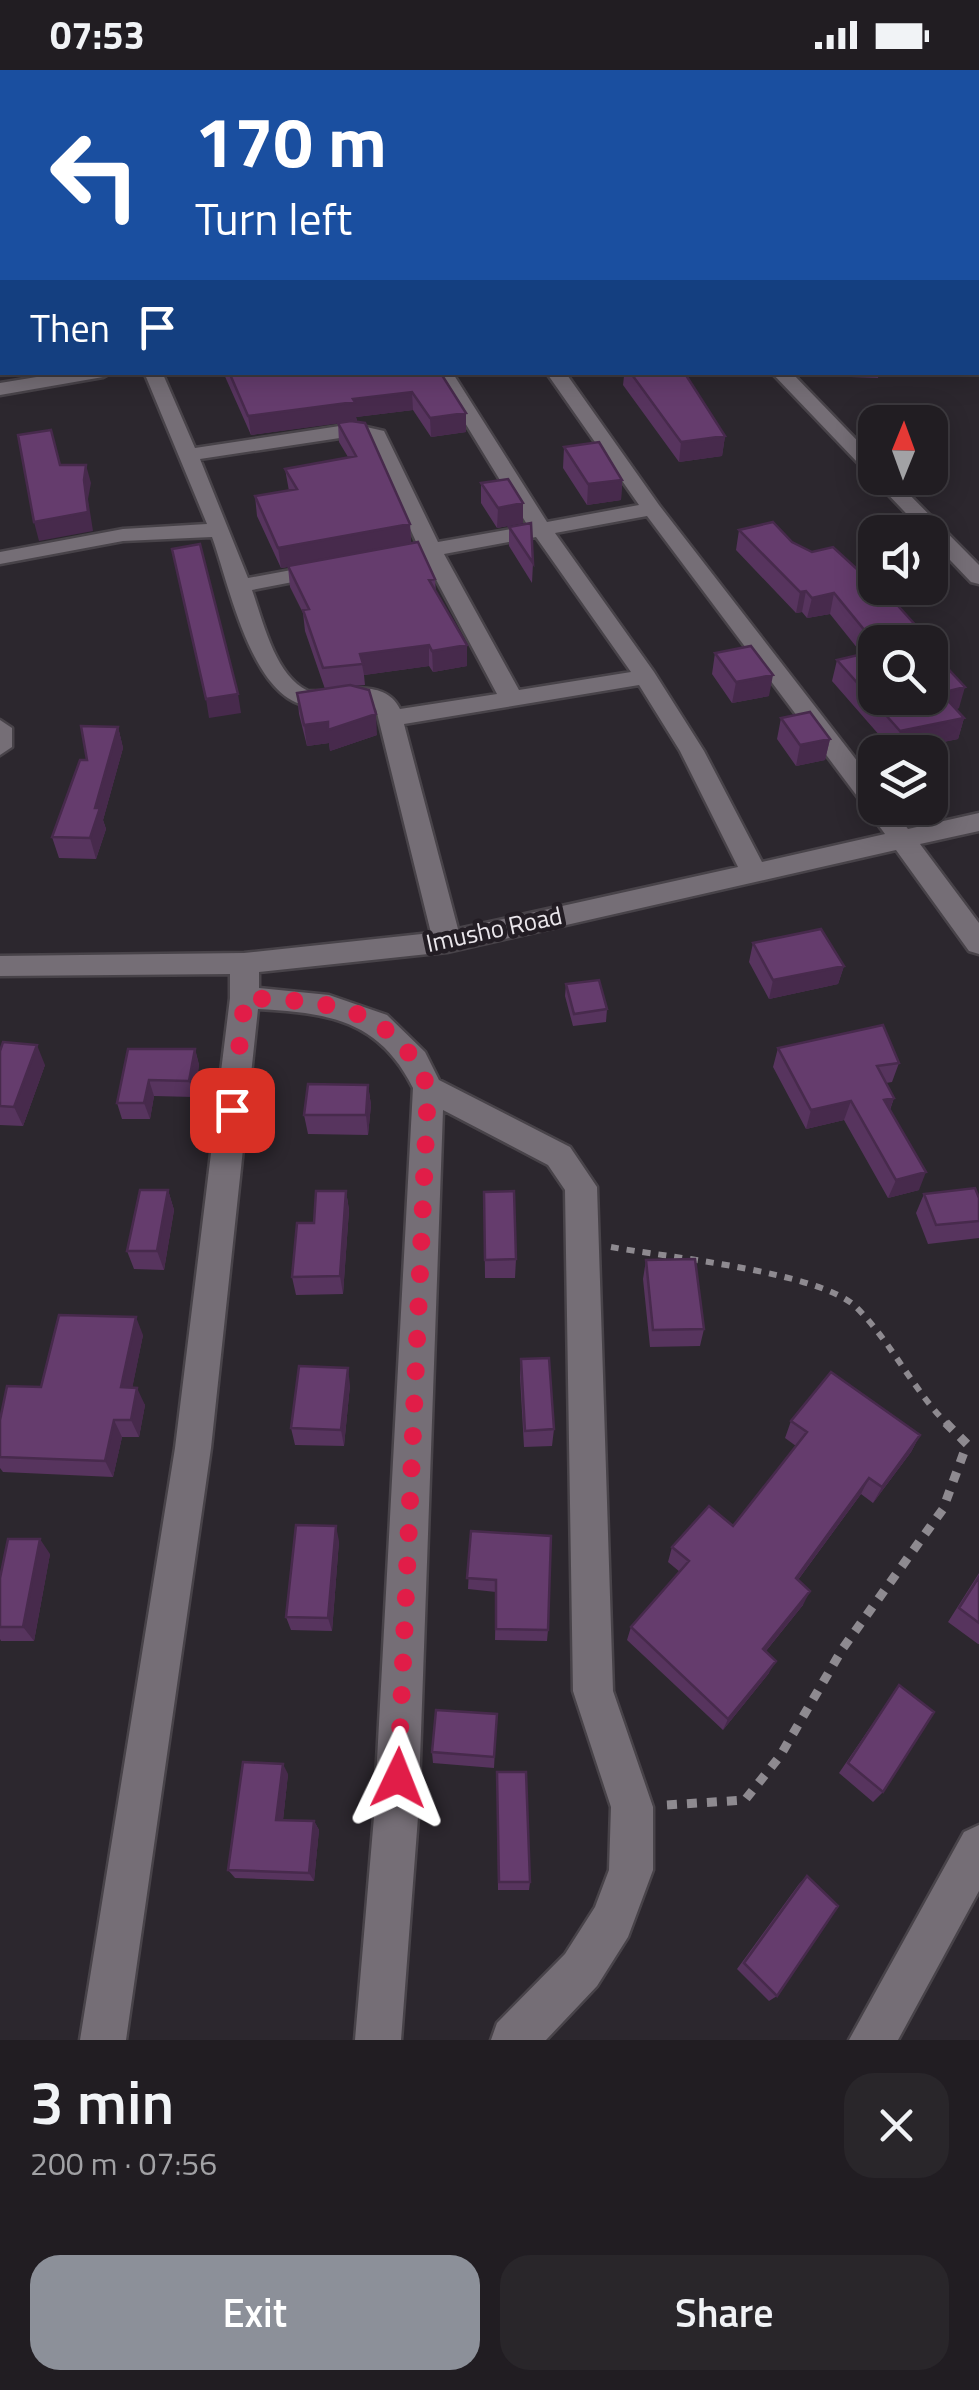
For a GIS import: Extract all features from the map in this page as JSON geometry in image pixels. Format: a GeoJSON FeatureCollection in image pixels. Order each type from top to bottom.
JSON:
{"type":"FeatureCollection","features":[{"type":"Feature","properties":{"kind":"street"},"geometry":{"type":"LineString","coordinates":[[0,389],[85,375]]}},
{"type":"Feature","properties":{"kind":"street"},"geometry":{"type":"LineString","coordinates":[[153,375],[220,530],[264,651],[291,692],[306,698],[364,694],[380,698],[392,718],[447,942]]}},
{"type":"Feature","properties":{"kind":"street"},"geometry":{"type":"LineString","coordinates":[[445,375],[540,529],[646,676],[692,751],[753,871]]}},
{"type":"Feature","properties":{"kind":"street"},"geometry":{"type":"LineString","coordinates":[[557,375],[652,508],[858,780]]}},
{"type":"Feature","properties":{"kind":"street"},"geometry":{"type":"LineString","coordinates":[[783,375],[858,453]]}},
{"type":"Feature","properties":{"kind":"street"},"geometry":{"type":"LineString","coordinates":[[188,455],[353,430],[377,435],[431,550],[512,698]]}},
{"type":"Feature","properties":{"kind":"street"},"geometry":{"type":"LineString","coordinates":[[899,495],[979,577]]}},
{"type":"Feature","properties":{"kind":"street"},"geometry":{"type":"LineString","coordinates":[[393,557],[652,508]]}},
{"type":"Feature","properties":{"kind":"street"},"geometry":{"type":"LineString","coordinates":[[0,558],[123,534],[220,530]]}},
{"type":"Feature","properties":{"kind":"street"},"geometry":{"type":"LineString","coordinates":[[239,586],[354,564]]}},
{"type":"Feature","properties":{"kind":"street"},"geometry":{"type":"LineString","coordinates":[[392,718],[646,676]]}},
{"type":"Feature","properties":{"kind":"street"},"geometry":{"type":"LineString","coordinates":[[0,728],[0,746]]}},
{"type":"Feature","properties":{"kind":"street","name":"Imusho Road"},"geometry":{"type":"LineString","coordinates":[[0,966],[92,968],[244,980],[447,942],[979,822]]}},
{"type":"Feature","properties":{"kind":"street"},"geometry":{"type":"LineString","coordinates":[[892,825],[979,944]]}},
{"type":"Feature","properties":{"kind":"street"},"geometry":{"type":"LineString","coordinates":[[103,2040],[193,1448],[244,980],[322,1001],[386,1028],[417,1059],[428,1088],[396,1817],[378,2040]]}},
{"type":"Feature","properties":{"kind":"street"},"geometry":{"type":"LineString","coordinates":[[428,1088],[559,1156],[581,1188],[593,1691],[632,1807],[632,1870],[612,1921],[580,1970],[514,2040]]}},
{"type":"Feature","properties":{"kind":"street"},"geometry":{"type":"LineString","coordinates":[[872,2040],[979,1847]]}},
{"type":"Feature","properties":{"kind":"path"},"geometry":{"type":"LineString","coordinates":[[585,1242],[819,1285],[856,1306],[929,1406],[967,1444],[944,1509],[843,1648],[780,1756],[746,1800],[632,1807]]}},
{"type":"Feature","properties":{"kind":"building"},"geometry":{"type":"Polygon","coordinates":[[[230,375],[442,375],[466,413],[430,418],[412,392],[248,416],[230,375]]]}},
{"type":"Feature","properties":{"kind":"building"},"geometry":{"type":"Polygon","coordinates":[[[632,375],[686,375],[725,436],[681,442],[632,375]]]}},
{"type":"Feature","properties":{"kind":"building"},"geometry":{"type":"Polygon","coordinates":[[[338,423],[365,423],[410,524],[278,548],[255,496],[297,489],[285,469],[356,456],[338,423]]]}},
{"type":"Feature","properties":{"kind":"building"},"geometry":{"type":"Polygon","coordinates":[[[51,430],[60,465],[86,465],[88,512],[34,522],[18,435],[51,430]]]}},
{"type":"Feature","properties":{"kind":"building"},"geometry":{"type":"Polygon","coordinates":[[[599,442],[622,480],[588,484],[564,447],[599,442]]]}},
{"type":"Feature","properties":{"kind":"building"},"geometry":{"type":"Polygon","coordinates":[[[508,479],[523,503],[498,508],[481,483],[508,479]]]}},
{"type":"Feature","properties":{"kind":"building"},"geometry":{"type":"Polygon","coordinates":[[[773,522],[792,542],[812,552],[833,547],[858,570],[858,605],[897,605],[915,625],[860,625],[834,593],[812,598],[806,591],[800,592],[739,530],[773,522]]]}},
{"type":"Feature","properties":{"kind":"building"},"geometry":{"type":"Polygon","coordinates":[[[531,523],[533,563],[509,527],[531,523]]]}},
{"type":"Feature","properties":{"kind":"building"},"geometry":{"type":"Polygon","coordinates":[[[418,542],[435,579],[429,580],[467,645],[432,651],[429,645],[360,654],[363,664],[323,668],[303,610],[309,609],[288,566],[418,542]]]}},
{"type":"Feature","properties":{"kind":"building"},"geometry":{"type":"Polygon","coordinates":[[[200,544],[238,694],[206,699],[172,549],[200,544]]]}},
{"type":"Feature","properties":{"kind":"building"},"geometry":{"type":"Polygon","coordinates":[[[751,646],[773,675],[736,682],[715,653],[751,646]]]}},
{"type":"Feature","properties":{"kind":"building"},"geometry":{"type":"Polygon","coordinates":[[[858,655],[858,684],[837,660],[858,655]]]}},
{"type":"Feature","properties":{"kind":"building"},"geometry":{"type":"Polygon","coordinates":[[[948,669],[965,687],[948,691],[948,669]]]}},
{"type":"Feature","properties":{"kind":"building"},"geometry":{"type":"Polygon","coordinates":[[[350,685],[369,690],[376,714],[328,730],[328,722],[304,725],[297,693],[350,685]]]}},
{"type":"Feature","properties":{"kind":"building"},"geometry":{"type":"Polygon","coordinates":[[[948,701],[964,718],[900,731],[886,715],[948,715],[948,701]]]}},
{"type":"Feature","properties":{"kind":"building"},"geometry":{"type":"Polygon","coordinates":[[[810,712],[830,739],[800,745],[781,718],[810,712]]]}},
{"type":"Feature","properties":{"kind":"building"},"geometry":{"type":"Polygon","coordinates":[[[81,726],[118,727],[95,808],[100,808],[90,838],[52,837],[80,760],[87,760],[81,726]]]}},
{"type":"Feature","properties":{"kind":"building"},"geometry":{"type":"Polygon","coordinates":[[[821,929],[844,966],[773,980],[753,943],[821,929]]]}},
{"type":"Feature","properties":{"kind":"building"},"geometry":{"type":"Polygon","coordinates":[[[599,980],[607,1009],[574,1014],[566,984],[599,980]]]}},
{"type":"Feature","properties":{"kind":"building"},"geometry":{"type":"Polygon","coordinates":[[[883,1025],[899,1063],[877,1066],[894,1098],[884,1100],[926,1172],[896,1180],[851,1101],[811,1110],[778,1048],[883,1025]]]}},
{"type":"Feature","properties":{"kind":"building"},"geometry":{"type":"Polygon","coordinates":[[[3,1042],[37,1045],[14,1107],[0,1106],[3,1042]]]}},
{"type":"Feature","properties":{"kind":"building"},"geometry":{"type":"Polygon","coordinates":[[[128,1049],[195,1049],[189,1081],[149,1080],[144,1103],[117,1103],[128,1049]]]}},
{"type":"Feature","properties":{"kind":"building"},"geometry":{"type":"Polygon","coordinates":[[[308,1084],[368,1085],[366,1115],[304,1115],[308,1084]]]}},
{"type":"Feature","properties":{"kind":"building"},"geometry":{"type":"Polygon","coordinates":[[[975,1188],[979,1221],[936,1225],[924,1194],[975,1188]]]}},
{"type":"Feature","properties":{"kind":"building"},"geometry":{"type":"Polygon","coordinates":[[[140,1190],[168,1190],[157,1251],[127,1251],[140,1190]]]}},
{"type":"Feature","properties":{"kind":"building"},"geometry":{"type":"Polygon","coordinates":[[[316,1191],[346,1191],[340,1276],[292,1277],[297,1223],[314,1223],[316,1191]]]}},
{"type":"Feature","properties":{"kind":"building"},"geometry":{"type":"Polygon","coordinates":[[[514,1191],[516,1259],[485,1260],[484,1192],[514,1191]]]}},
{"type":"Feature","properties":{"kind":"building"},"geometry":{"type":"Polygon","coordinates":[[[695,1259],[704,1329],[653,1330],[646,1260],[695,1259]]]}},
{"type":"Feature","properties":{"kind":"building"},"geometry":{"type":"Polygon","coordinates":[[[59,1315],[136,1317],[121,1387],[137,1388],[131,1420],[114,1420],[105,1461],[0,1457],[0,1420],[7,1386],[41,1387],[59,1315]]]}},
{"type":"Feature","properties":{"kind":"building"},"geometry":{"type":"Polygon","coordinates":[[[549,1358],[554,1429],[525,1431],[521,1359],[549,1358]]]}},
{"type":"Feature","properties":{"kind":"building"},"geometry":{"type":"Polygon","coordinates":[[[299,1366],[348,1368],[341,1430],[291,1428],[299,1366]]]}},
{"type":"Feature","properties":{"kind":"building"},"geometry":{"type":"Polygon","coordinates":[[[831,1372],[920,1435],[882,1487],[869,1478],[796,1578],[810,1591],[763,1649],[776,1661],[728,1719],[631,1627],[689,1561],[672,1547],[709,1506],[733,1526],[807,1432],[791,1421],[831,1372]]]}},
{"type":"Feature","properties":{"kind":"building"},"geometry":{"type":"Polygon","coordinates":[[[296,1525],[336,1526],[328,1618],[286,1617],[296,1525]]]}},
{"type":"Feature","properties":{"kind":"building"},"geometry":{"type":"Polygon","coordinates":[[[471,1531],[551,1536],[548,1630],[496,1629],[496,1580],[467,1578],[471,1531]]]}},
{"type":"Feature","properties":{"kind":"building"},"geometry":{"type":"Polygon","coordinates":[[[8,1539],[40,1539],[23,1627],[0,1627],[0,1578],[8,1539]]]}},
{"type":"Feature","properties":{"kind":"building"},"geometry":{"type":"Polygon","coordinates":[[[979,1577],[979,1623],[959,1608],[979,1577]]]}},
{"type":"Feature","properties":{"kind":"building"},"geometry":{"type":"Polygon","coordinates":[[[899,1685],[934,1712],[883,1792],[848,1763],[899,1685]]]}},
{"type":"Feature","properties":{"kind":"building"},"geometry":{"type":"Polygon","coordinates":[[[436,1710],[497,1714],[494,1757],[432,1752],[436,1710]]]}},
{"type":"Feature","properties":{"kind":"building"},"geometry":{"type":"Polygon","coordinates":[[[243,1762],[283,1764],[276,1820],[314,1821],[309,1873],[228,1870],[243,1762]]]}},
{"type":"Feature","properties":{"kind":"building"},"geometry":{"type":"Polygon","coordinates":[[[497,1772],[526,1772],[530,1882],[499,1882],[497,1772]]]}},
{"type":"Feature","properties":{"kind":"building"},"geometry":{"type":"Polygon","coordinates":[[[807,1876],[838,1906],[777,1996],[744,1963],[807,1876]]]}},
{"type":"Feature","properties":{"kind":"route"},"geometry":{"type":"LineString","coordinates":[[232,1110],[245,998],[322,1001],[386,1028],[417,1059],[428,1088],[398,1778]]}}]}
